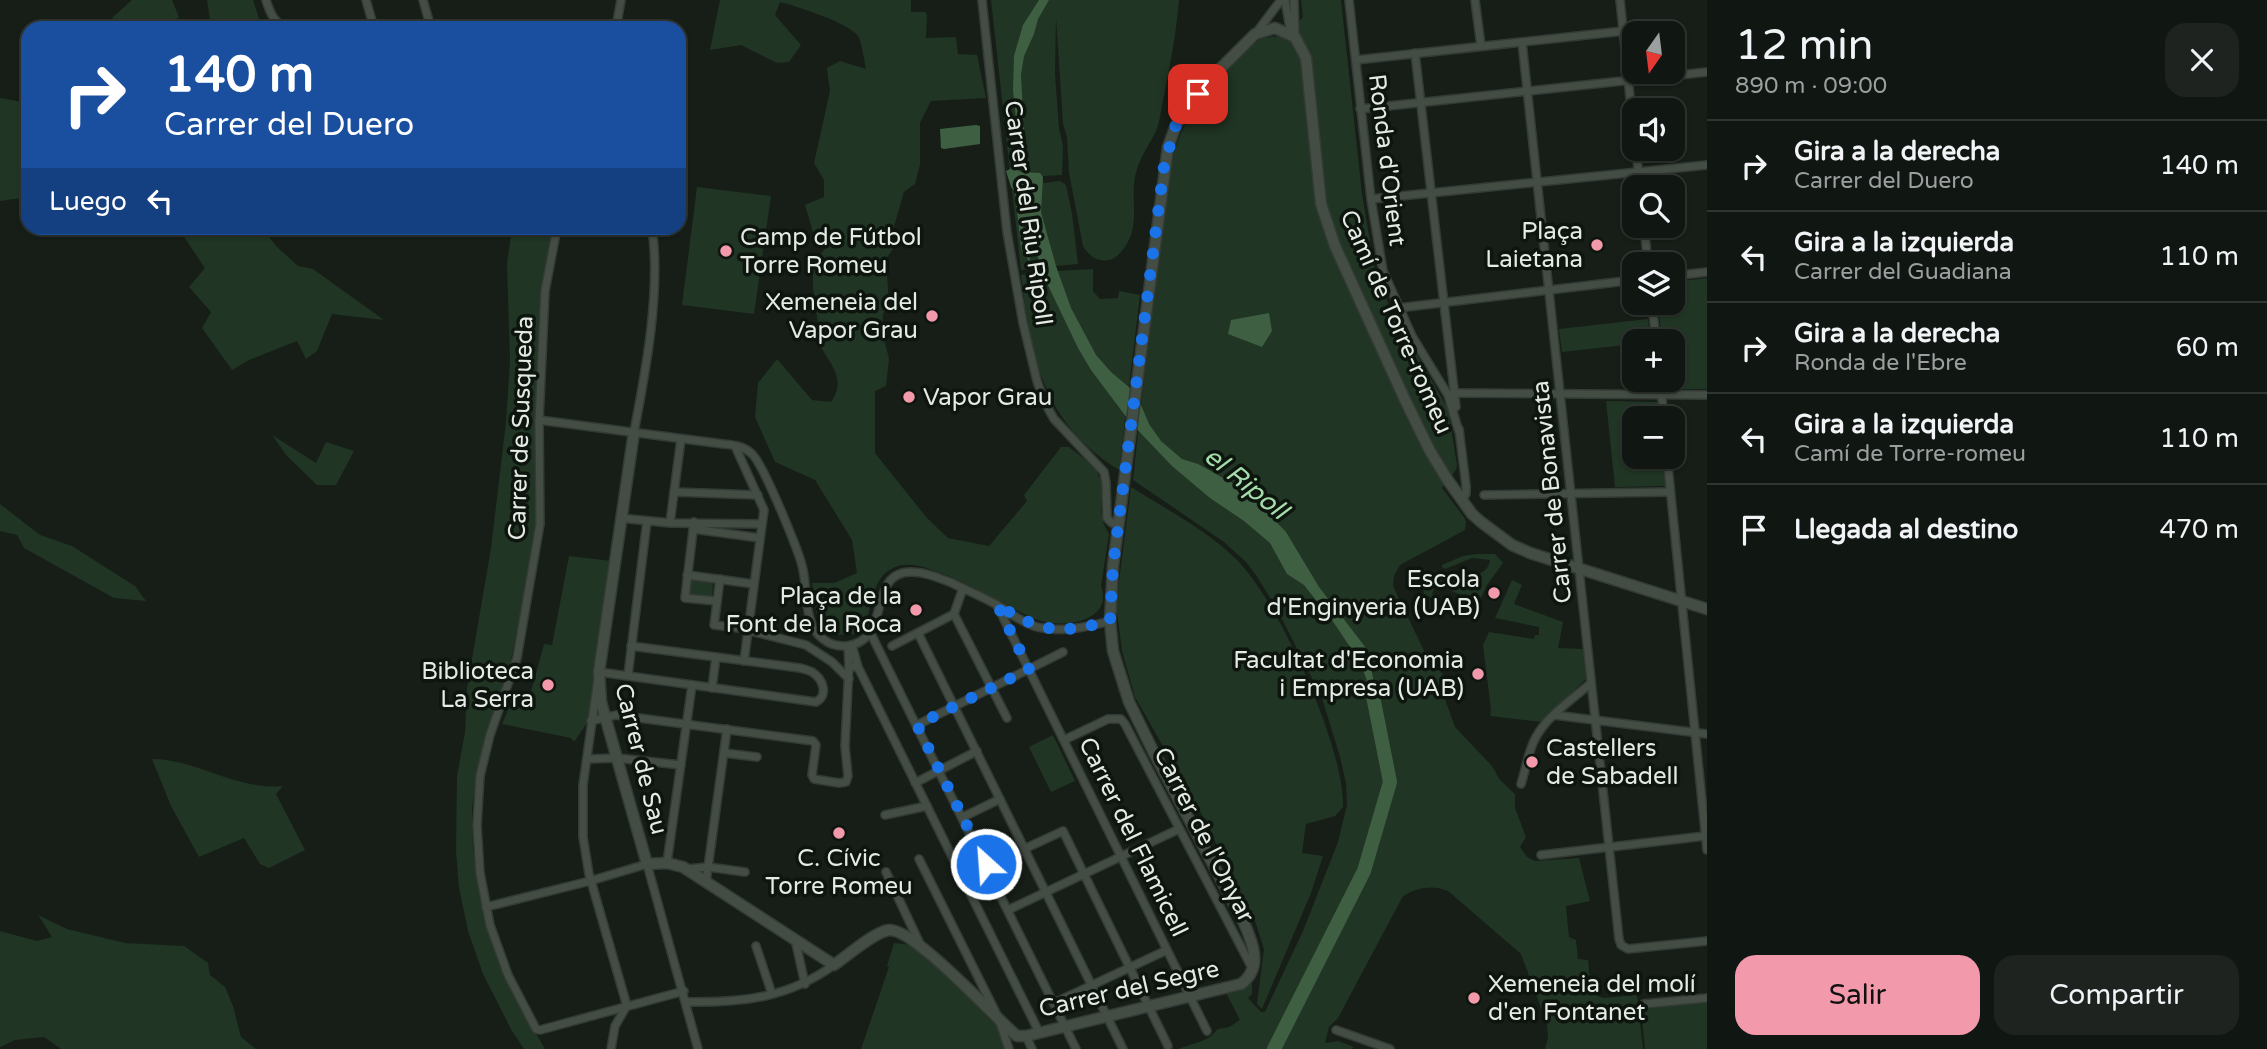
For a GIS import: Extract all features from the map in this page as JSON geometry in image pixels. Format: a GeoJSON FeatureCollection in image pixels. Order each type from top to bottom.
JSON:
{"type":"FeatureCollection","features":[{"type":"Feature","properties":{"kind":"street"},"geometry":{"type":"LineString","coordinates":[[266,0],[276,21]]}},
{"type":"Feature","properties":{"kind":"street"},"geometry":{"type":"LineString","coordinates":[[366,0],[372,21]]}},
{"type":"Feature","properties":{"kind":"street"},"geometry":{"type":"LineString","coordinates":[[423,0],[430,21]]}},
{"type":"Feature","properties":{"kind":"street"},"geometry":{"type":"LineString","coordinates":[[617,21],[621,0]]}},
{"type":"Feature","properties":{"kind":"street","name":"Carrer del Riu Ripoll"},"geometry":{"type":"LineString","coordinates":[[982,0],[1007,232],[1023,323],[1037,381],[1049,410],[1062,429],[1104,472],[1107,518],[1118,524]]}},
{"type":"Feature","properties":{"kind":"street"},"geometry":{"type":"LineString","coordinates":[[1253,969],[1255,950],[1247,931],[1129,702],[1114,651],[1110,621],[1118,524],[1164,166],[1171,137],[1187,107],[1208,81],[1255,34],[1283,0]]}},
{"type":"Feature","properties":{"kind":"street"},"geometry":{"type":"LineString","coordinates":[[1283,0],[1293,37]]}},
{"type":"Feature","properties":{"kind":"street"},"geometry":{"type":"LineString","coordinates":[[1293,37],[1294,0]]}},
{"type":"Feature","properties":{"kind":"street","name":"Ronda d'Orient"},"geometry":{"type":"LineString","coordinates":[[1349,0],[1371,199],[1383,271],[1412,336],[1448,395],[1460,432]]}},
{"type":"Feature","properties":{"kind":"street"},"geometry":{"type":"LineString","coordinates":[[1475,0],[1481,47]]}},
{"type":"Feature","properties":{"kind":"street"},"geometry":{"type":"LineString","coordinates":[[1620,0],[1623,21]]}},
{"type":"Feature","properties":{"kind":"street"},"geometry":{"type":"LineString","coordinates":[[1255,34],[1275,28],[1293,37]]}},
{"type":"Feature","properties":{"kind":"street"},"geometry":{"type":"LineString","coordinates":[[1356,60],[1622,31]]}},
{"type":"Feature","properties":{"kind":"street","name":"Camí de Torre-romeu"},"geometry":{"type":"LineString","coordinates":[[1293,37],[1306,58],[1317,176],[1321,204],[1331,235],[1430,451],[1462,500],[1481,522],[1512,545],[1530,554],[1707,609]]}},
{"type":"Feature","properties":{"kind":"street","name":"Carrer de Bonavista"},"geometry":{"type":"LineString","coordinates":[[1522,42],[1620,945],[1628,949],[1707,941]]}},
{"type":"Feature","properties":{"kind":"street"},"geometry":{"type":"LineString","coordinates":[[1415,53],[1466,485],[1466,494],[1462,500]]}},
{"type":"Feature","properties":{"kind":"street"},"geometry":{"type":"LineString","coordinates":[[1685,74],[1707,72]]}},
{"type":"Feature","properties":{"kind":"street"},"geometry":{"type":"LineString","coordinates":[[1360,109],[1622,81]]}},
{"type":"Feature","properties":{"kind":"street"},"geometry":{"type":"LineString","coordinates":[[1637,161],[1638,175]]}},
{"type":"Feature","properties":{"kind":"street"},"geometry":{"type":"LineString","coordinates":[[1371,199],[1707,165]]}},
{"type":"Feature","properties":{"kind":"street","name":"Carrer de Susqueda"},"geometry":{"type":"LineString","coordinates":[[556,235],[545,291],[539,420],[540,524],[517,658],[490,735],[480,776],[477,825],[480,873],[490,925],[508,975],[536,1029],[626,1006]]}},
{"type":"Feature","properties":{"kind":"street"},"geometry":{"type":"LineString","coordinates":[[634,432],[650,326],[654,272],[652,235]]}},
{"type":"Feature","properties":{"kind":"street"},"geometry":{"type":"LineString","coordinates":[[1685,275],[1707,272]]}},
{"type":"Feature","properties":{"kind":"street"},"geometry":{"type":"LineString","coordinates":[[1398,308],[1622,281]]}},
{"type":"Feature","properties":{"kind":"street"},"geometry":{"type":"LineString","coordinates":[[1436,375],[1443,378],[1452,375]]}},
{"type":"Feature","properties":{"kind":"street"},"geometry":{"type":"LineString","coordinates":[[1454,393],[1707,395]]}},
{"type":"Feature","properties":{"kind":"street"},"geometry":{"type":"LineString","coordinates":[[1661,394],[1662,406]]}},
{"type":"Feature","properties":{"kind":"street"},"geometry":{"type":"LineString","coordinates":[[539,420],[747,449],[757,458],[792,539],[803,570],[809,619],[814,631],[830,644],[850,645],[863,639],[870,632],[890,579],[912,572],[938,577],[963,588],[1036,627],[1064,629],[1110,621]]}},
{"type":"Feature","properties":{"kind":"street","name":"Carrer de Sau"},"geometry":{"type":"LineString","coordinates":[[634,432],[599,672],[601,702],[684,991],[698,1049]]}},
{"type":"Feature","properties":{"kind":"street"},"geometry":{"type":"LineString","coordinates":[[670,523],[681,439]]}},
{"type":"Feature","properties":{"kind":"street"},"geometry":{"type":"LineString","coordinates":[[735,446],[764,510],[744,661]]}},
{"type":"Feature","properties":{"kind":"street"},"geometry":{"type":"LineString","coordinates":[[1668,469],[1707,850]]}},
{"type":"Feature","properties":{"kind":"street"},"geometry":{"type":"LineString","coordinates":[[674,492],[758,495]]}},
{"type":"Feature","properties":{"kind":"street"},"geometry":{"type":"LineString","coordinates":[[1484,495],[1670,492]]}},
{"type":"Feature","properties":{"kind":"street"},"geometry":{"type":"LineString","coordinates":[[620,518],[694,525],[762,524]]}},
{"type":"Feature","properties":{"kind":"street"},"geometry":{"type":"LineString","coordinates":[[628,675],[648,521]]}},
{"type":"Feature","properties":{"kind":"street"},"geometry":{"type":"LineString","coordinates":[[694,525],[760,538]]}},
{"type":"Feature","properties":{"kind":"street"},"geometry":{"type":"LineString","coordinates":[[694,525],[685,598],[717,601]]}},
{"type":"Feature","properties":{"kind":"street"},"geometry":{"type":"LineString","coordinates":[[687,575],[754,584]]}},
{"type":"Feature","properties":{"kind":"street"},"geometry":{"type":"LineString","coordinates":[[720,579],[714,625],[806,645],[832,662],[849,678]]}},
{"type":"Feature","properties":{"kind":"street"},"geometry":{"type":"LineString","coordinates":[[892,646],[954,614],[963,588]]}},
{"type":"Feature","properties":{"kind":"street","name":"Carrer del Flamicell"},"geometry":{"type":"LineString","coordinates":[[997,604],[1207,1031]]}},
{"type":"Feature","properties":{"kind":"street"},"geometry":{"type":"LineString","coordinates":[[954,614],[1007,718]]}},
{"type":"Feature","properties":{"kind":"street"},"geometry":{"type":"LineString","coordinates":[[870,632],[1076,1049]]}},
{"type":"Feature","properties":{"kind":"street"},"geometry":{"type":"LineString","coordinates":[[918,633],[1123,1049]]}},
{"type":"Feature","properties":{"kind":"street"},"geometry":{"type":"LineString","coordinates":[[591,721],[616,715],[813,741],[816,746],[812,775],[814,779],[846,782],[850,645]]}},
{"type":"Feature","properties":{"kind":"street"},"geometry":{"type":"LineString","coordinates":[[850,645],[858,667],[1040,1032]]}},
{"type":"Feature","properties":{"kind":"street"},"geometry":{"type":"LineString","coordinates":[[611,1049],[615,1026],[626,1006],[590,881],[584,854],[581,815],[599,672],[816,702],[824,695],[820,679],[812,672],[800,668],[631,646]]}},
{"type":"Feature","properties":{"kind":"street"},"geometry":{"type":"LineString","coordinates":[[917,725],[1063,652]]}},
{"type":"Feature","properties":{"kind":"street"},"geometry":{"type":"LineString","coordinates":[[712,688],[716,657]]}},
{"type":"Feature","properties":{"kind":"street"},"geometry":{"type":"LineString","coordinates":[[849,665],[858,667]]}},
{"type":"Feature","properties":{"kind":"street"},"geometry":{"type":"LineString","coordinates":[[1521,785],[1534,740],[1544,725],[1591,683]]}},
{"type":"Feature","properties":{"kind":"street"},"geometry":{"type":"LineString","coordinates":[[667,863],[692,685]]}},
{"type":"Feature","properties":{"kind":"street"},"geometry":{"type":"LineString","coordinates":[[1554,715],[1707,734]]}},
{"type":"Feature","properties":{"kind":"street","name":"Carrer de l'Onyar"},"geometry":{"type":"LineString","coordinates":[[1064,740],[1108,719],[1121,719],[1253,969]]}},
{"type":"Feature","properties":{"kind":"street"},"geometry":{"type":"LineString","coordinates":[[706,882],[727,729]]}},
{"type":"Feature","properties":{"kind":"street"},"geometry":{"type":"LineString","coordinates":[[915,783],[977,751]]}},
{"type":"Feature","properties":{"kind":"street"},"geometry":{"type":"LineString","coordinates":[[724,753],[757,757]]}},
{"type":"Feature","properties":{"kind":"street"},"geometry":{"type":"LineString","coordinates":[[587,759],[617,758],[681,765]]}},
{"type":"Feature","properties":{"kind":"street"},"geometry":{"type":"LineString","coordinates":[[963,817],[1000,799]]}},
{"type":"Feature","properties":{"kind":"street"},"geometry":{"type":"LineString","coordinates":[[885,815],[927,806]]}},
{"type":"Feature","properties":{"kind":"street"},"geometry":{"type":"LineString","coordinates":[[1009,910],[1179,829]]}},
{"type":"Feature","properties":{"kind":"street"},"geometry":{"type":"LineString","coordinates":[[1024,849],[1063,831],[1168,1046]]}},
{"type":"Feature","properties":{"kind":"street"},"geometry":{"type":"LineString","coordinates":[[1541,855],[1705,836]]}},
{"type":"Feature","properties":{"kind":"street"},"geometry":{"type":"LineString","coordinates":[[919,859],[998,1017],[1009,1049]]}},
{"type":"Feature","properties":{"kind":"street"},"geometry":{"type":"LineString","coordinates":[[486,907],[647,864],[667,863],[687,869],[832,963]]}},
{"type":"Feature","properties":{"kind":"street"},"geometry":{"type":"LineString","coordinates":[[687,869],[708,867],[745,872]]}},
{"type":"Feature","properties":{"kind":"street"},"geometry":{"type":"LineString","coordinates":[[886,872],[920,945]]}},
{"type":"Feature","properties":{"kind":"street"},"geometry":{"type":"LineString","coordinates":[[687,1002],[745,1000],[772,995],[805,984],[832,963],[887,930],[898,932],[920,945],[998,1017]]}},
{"type":"Feature","properties":{"kind":"street"},"geometry":{"type":"LineString","coordinates":[[1236,937],[1247,931]]}},
{"type":"Feature","properties":{"kind":"street"},"geometry":{"type":"LineString","coordinates":[[794,939],[805,984]]}},
{"type":"Feature","properties":{"kind":"street"},"geometry":{"type":"LineString","coordinates":[[756,946],[772,995]]}},
{"type":"Feature","properties":{"kind":"street"},"geometry":{"type":"LineString","coordinates":[[1054,1003],[1167,950]]}},
{"type":"Feature","properties":{"kind":"street","name":"Carrer del Segre"},"geometry":{"type":"LineString","coordinates":[[998,1017],[1017,1036],[1026,1036],[1241,984],[1253,969]]}},
{"type":"Feature","properties":{"kind":"street"},"geometry":{"type":"LineString","coordinates":[[626,1006],[684,991]]}},
{"type":"Feature","properties":{"kind":"street"},"geometry":{"type":"LineString","coordinates":[[1644,1004],[1707,998]]}},
{"type":"Feature","properties":{"kind":"street"},"geometry":{"type":"LineString","coordinates":[[1336,1030],[1390,1049]]}},
{"type":"Feature","properties":{"kind":"street"},"geometry":{"type":"LineString","coordinates":[[1026,1036],[1032,1049]]}},
{"type":"Feature","properties":{"kind":"shaded area"},"geometry":{"type":"Polygon","coordinates":[[[132,0],[172,0],[179,17],[175,21],[112,21],[132,0]]]}},
{"type":"Feature","properties":{"kind":"shaded area"},"geometry":{"type":"Polygon","coordinates":[[[207,0],[253,0],[260,21],[210,21],[207,0]]]}},
{"type":"Feature","properties":{"kind":"shaded area"},"geometry":{"type":"Polygon","coordinates":[[[720,0],[911,0],[911,12],[925,12],[927,15],[926,38],[956,37],[958,54],[977,55],[986,98],[931,101],[920,123],[920,164],[915,184],[904,192],[892,233],[894,247],[886,259],[889,306],[883,314],[882,330],[889,359],[886,386],[875,391],[875,453],[927,518],[948,538],[989,546],[1027,501],[1024,495],[1061,447],[1069,447],[1098,474],[1102,486],[1102,519],[1109,534],[1101,586],[1103,598],[1100,608],[1093,615],[1072,623],[1048,623],[945,575],[909,565],[895,567],[879,580],[867,618],[857,634],[830,635],[818,624],[812,583],[834,583],[857,573],[852,540],[815,480],[775,462],[755,417],[758,383],[777,359],[812,400],[831,402],[836,393],[837,378],[817,340],[819,332],[813,287],[813,262],[826,248],[817,246],[805,205],[824,197],[824,180],[814,163],[830,91],[827,68],[840,61],[866,69],[862,47],[853,31],[822,16],[780,2],[775,15],[801,45],[789,62],[777,63],[741,45],[710,50],[720,0]]]}},
{"type":"Feature","properties":{"kind":"shaded area"},"geometry":{"type":"Polygon","coordinates":[[[991,0],[1179,0],[1158,124],[1137,169],[1133,228],[1125,247],[1109,260],[1094,258],[1083,246],[1063,124],[1056,18],[1055,74],[1063,146],[1062,175],[1040,178],[1044,183],[1060,181],[1066,185],[1078,264],[1056,266],[1055,271],[1093,269],[1093,291],[1100,299],[1118,298],[1119,291],[1140,295],[1119,470],[1093,451],[1073,431],[1045,386],[1036,360],[1021,275],[1042,272],[1043,269],[1021,270],[991,0]]]}},
{"type":"Feature","properties":{"kind":"shaded area"},"geometry":{"type":"Polygon","coordinates":[[[1039,0],[1049,0],[1038,19],[1024,56],[1021,75],[1024,133],[1016,169],[1021,172],[1040,173],[1043,177],[1041,212],[1071,308],[1096,355],[1130,388],[1161,441],[1182,459],[1198,464],[1245,490],[1286,532],[1319,587],[1366,648],[1373,677],[1375,702],[1360,662],[1304,585],[1287,574],[1270,543],[1172,466],[1130,422],[1091,370],[1045,279],[1025,218],[1024,240],[1031,263],[1023,254],[1015,192],[1006,171],[1010,169],[1017,129],[1013,90],[1014,56],[1023,25],[1039,0]]]}},
{"type":"Feature","properties":{"kind":"shaded area"},"geometry":{"type":"Polygon","coordinates":[[[1301,0],[1341,0],[1362,194],[1374,265],[1389,306],[1448,409],[1457,465],[1442,488],[1466,522],[1465,530],[1400,565],[1394,576],[1393,586],[1427,657],[1439,662],[1445,677],[1442,679],[1446,702],[1455,727],[1515,794],[1515,808],[1526,837],[1520,847],[1527,857],[1535,861],[1579,858],[1590,901],[1566,906],[1569,937],[1576,940],[1578,959],[1588,960],[1591,993],[1603,998],[1637,995],[1643,1049],[1545,1049],[1548,1038],[1547,1024],[1521,954],[1448,891],[1431,888],[1403,896],[1338,1018],[1329,1027],[1325,1043],[1338,1041],[1354,1047],[1352,1049],[1178,1049],[1202,1041],[1218,1029],[1229,1027],[1240,1020],[1226,993],[1242,990],[1252,983],[1252,994],[1248,998],[1261,1012],[1265,1012],[1303,931],[1338,842],[1347,805],[1340,757],[1322,698],[1278,611],[1258,578],[1246,562],[1224,542],[1133,480],[1167,192],[1171,164],[1179,138],[1202,99],[1237,58],[1259,40],[1285,37],[1303,17],[1301,0]]]}},
{"type":"Feature","properties":{"kind":"shaded area"},"geometry":{"type":"Polygon","coordinates":[[[0,98],[21,102],[21,198],[0,201],[0,98]]]}},
{"type":"Feature","properties":{"kind":"shaded area"},"geometry":{"type":"Polygon","coordinates":[[[980,126],[980,144],[941,148],[940,129],[980,126]]]}},
{"type":"Feature","properties":{"kind":"shaded area","name":"Camp de Fútbol Torre Romeu"},"geometry":{"type":"Polygon","coordinates":[[[697,187],[771,196],[754,314],[682,305],[697,187]]]}},
{"type":"Feature","properties":{"kind":"shaded area"},"geometry":{"type":"Polygon","coordinates":[[[182,235],[268,235],[298,266],[313,269],[384,320],[332,314],[317,351],[306,359],[297,341],[249,360],[232,370],[202,328],[211,312],[189,287],[205,268],[182,235]]]}},
{"type":"Feature","properties":{"kind":"shaded area"},"geometry":{"type":"Polygon","coordinates":[[[511,235],[554,235],[540,332],[537,376],[538,510],[531,567],[510,664],[486,737],[476,778],[472,808],[473,850],[487,925],[523,1011],[545,1049],[524,1049],[483,974],[468,931],[459,888],[456,851],[457,776],[465,732],[467,688],[491,548],[506,422],[510,361],[507,264],[511,235]]]}},
{"type":"Feature","properties":{"kind":"shaded area"},"geometry":{"type":"Polygon","coordinates":[[[1707,278],[1707,389],[1685,389],[1685,329],[1661,329],[1659,315],[1685,315],[1685,281],[1707,278]]]}},
{"type":"Feature","properties":{"kind":"shaded area"},"geometry":{"type":"Polygon","coordinates":[[[1269,313],[1272,331],[1262,347],[1228,334],[1231,320],[1269,313]]]}},
{"type":"Feature","properties":{"kind":"shaded area"},"geometry":{"type":"Polygon","coordinates":[[[1648,319],[1649,329],[1622,329],[1622,345],[1562,352],[1559,329],[1648,319]]]}},
{"type":"Feature","properties":{"kind":"shaded area"},"geometry":{"type":"Polygon","coordinates":[[[1606,401],[1657,402],[1658,406],[1622,406],[1622,469],[1664,469],[1666,486],[1615,487],[1606,401]]]}},
{"type":"Feature","properties":{"kind":"shaded area"},"geometry":{"type":"Polygon","coordinates":[[[272,435],[316,463],[326,442],[354,451],[336,485],[317,485],[287,456],[272,435]]]}},
{"type":"Feature","properties":{"kind":"shaded area"},"geometry":{"type":"Polygon","coordinates":[[[1131,487],[1213,539],[1237,560],[1254,580],[1290,641],[1333,749],[1341,781],[1343,807],[1335,816],[1306,824],[1302,853],[1323,856],[1311,893],[1262,1009],[1257,1004],[1264,949],[1255,921],[1202,815],[1135,697],[1122,651],[1116,605],[1131,487]]]}},
{"type":"Feature","properties":{"kind":"shaded area"},"geometry":{"type":"Polygon","coordinates":[[[0,504],[40,535],[72,546],[135,586],[146,601],[114,598],[24,548],[17,535],[0,531],[0,504]]]}},
{"type":"Feature","properties":{"kind":"shaded area"},"geometry":{"type":"Polygon","coordinates":[[[1495,554],[1503,563],[1479,602],[1436,585],[1432,594],[1436,596],[1434,599],[1424,594],[1422,582],[1429,573],[1435,572],[1451,581],[1485,570],[1490,560],[1472,558],[1445,569],[1442,567],[1463,556],[1495,554]]]}},
{"type":"Feature","properties":{"kind":"shaded area"},"geometry":{"type":"Polygon","coordinates":[[[569,556],[612,561],[587,723],[574,742],[571,738],[502,724],[516,691],[530,695],[544,644],[552,645],[569,556]]]}},
{"type":"Feature","properties":{"kind":"shaded area"},"geometry":{"type":"Polygon","coordinates":[[[692,580],[713,583],[712,596],[690,594],[692,580]]]}},
{"type":"Feature","properties":{"kind":"shaded area"},"geometry":{"type":"Polygon","coordinates":[[[1512,580],[1522,585],[1514,604],[1563,622],[1558,648],[1583,649],[1586,679],[1542,722],[1490,716],[1483,645],[1489,632],[1534,639],[1535,635],[1539,635],[1539,627],[1495,618],[1512,580]]]}},
{"type":"Feature","properties":{"kind":"shaded area"},"geometry":{"type":"Polygon","coordinates":[[[1053,735],[1075,781],[1051,792],[1029,747],[1053,735]]]}},
{"type":"Feature","properties":{"kind":"shaded area"},"geometry":{"type":"Polygon","coordinates":[[[152,759],[185,764],[249,784],[283,786],[276,794],[305,850],[269,868],[260,864],[244,838],[199,857],[171,806],[152,759]]]}},
{"type":"Feature","properties":{"kind":"shaded area"},"geometry":{"type":"Polygon","coordinates":[[[38,915],[67,929],[125,943],[184,946],[208,963],[210,975],[225,987],[241,1037],[256,1049],[61,1049],[44,1037],[15,1040],[0,1047],[0,931],[37,941],[52,937],[38,915]]]}},
{"type":"Feature","properties":{"kind":"shaded area"},"geometry":{"type":"Polygon","coordinates":[[[894,943],[912,945],[925,954],[997,1023],[1005,1049],[861,1049],[889,967],[887,966],[894,943]]]}},
{"type":"Feature","properties":{"kind":"shaded area"},"geometry":{"type":"Polygon","coordinates":[[[1707,1002],[1707,1049],[1645,1049],[1641,1009],[1707,1002]]]}},
{"type":"Feature","properties":{"kind":"waterway","name":"el Ripoll"},"geometry":{"type":"LineString","coordinates":[[1274,1049],[1364,871],[1390,782],[1371,686]]}},
{"type":"Feature","properties":{"kind":"place","name":"Plaça Laietana"},"geometry":{"type":"Point","coordinates":[1597,245]}},
{"type":"Feature","properties":{"kind":"place","name":"Camp de Fútbol Torre Romeu"},"geometry":{"type":"Point","coordinates":[726,251]}},
{"type":"Feature","properties":{"kind":"place","name":"Xemeneia del Vapor Grau"},"geometry":{"type":"Point","coordinates":[932,316]}},
{"type":"Feature","properties":{"kind":"place","name":"Vapor Grau"},"geometry":{"type":"Point","coordinates":[909,397]}},
{"type":"Feature","properties":{"kind":"place","name":"Escola d'Enginyeria (UAB)"},"geometry":{"type":"Point","coordinates":[1494,593]}},
{"type":"Feature","properties":{"kind":"place","name":"Plaça de la Font de la Roca"},"geometry":{"type":"Point","coordinates":[916,610]}},
{"type":"Feature","properties":{"kind":"place","name":"Facultat d'Economia i Empresa (UAB)"},"geometry":{"type":"Point","coordinates":[1478,674]}},
{"type":"Feature","properties":{"kind":"place","name":"Biblioteca La Serra"},"geometry":{"type":"Point","coordinates":[548,685]}},
{"type":"Feature","properties":{"kind":"place","name":"Castellers de Sabadell"},"geometry":{"type":"Point","coordinates":[1532,762]}},
{"type":"Feature","properties":{"kind":"place","name":"C. Cívic Torre Romeu"},"geometry":{"type":"Point","coordinates":[839,833]}},
{"type":"Feature","properties":{"kind":"place","name":"Xemeneia del molí d'en Fontanet"},"geometry":{"type":"Point","coordinates":[1474,998]}},
{"type":"Feature","properties":{"kind":"route"},"geometry":{"type":"LineString","coordinates":[[986,864],[917,725],[1029,669],[997,604],[1036,627],[1064,629],[1110,621],[1113,566],[1164,166],[1176,125],[1198,94]]}}]}
